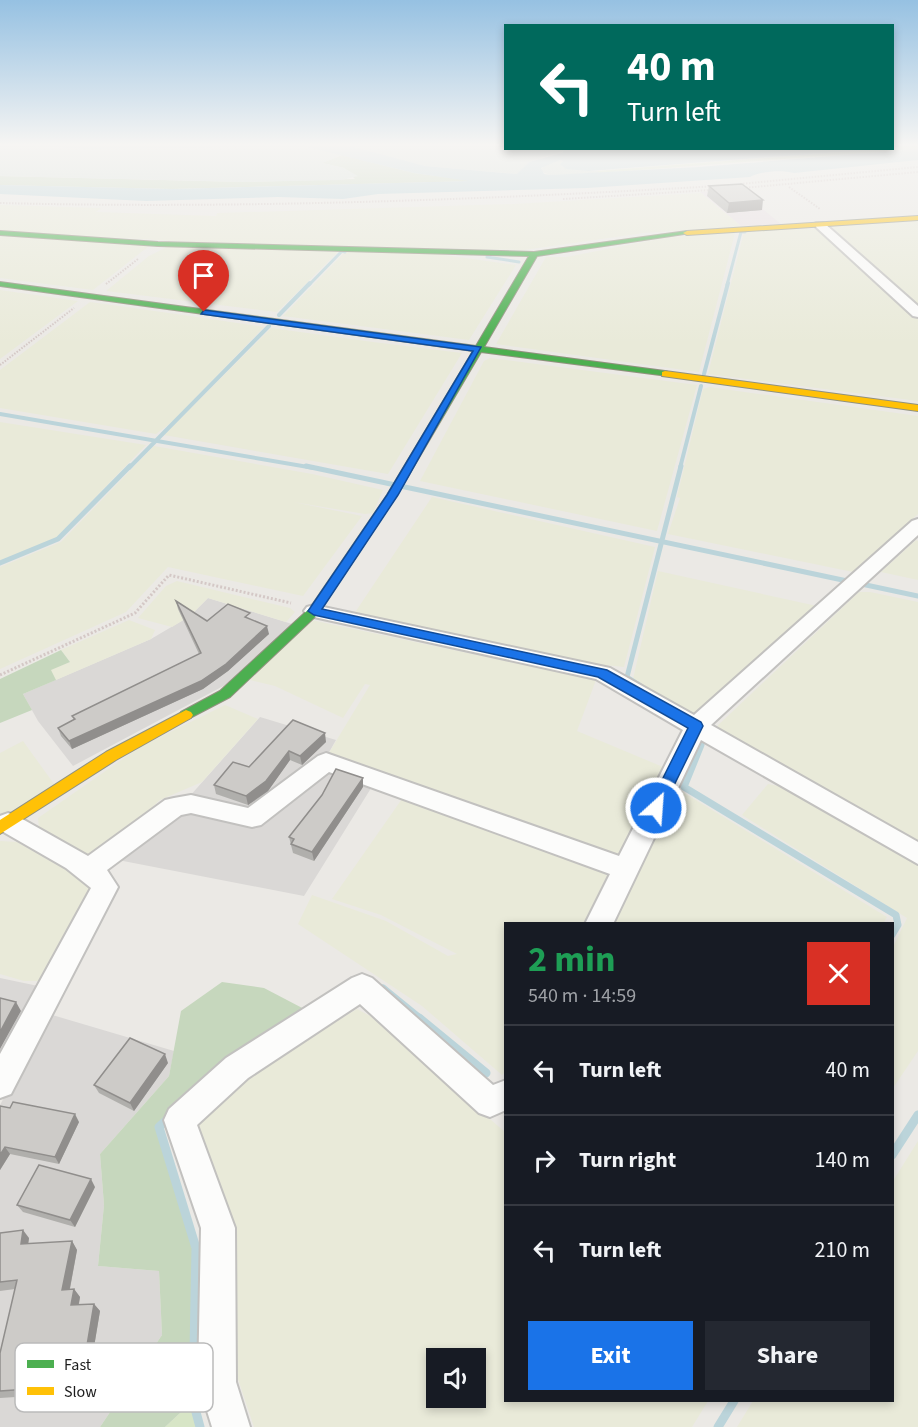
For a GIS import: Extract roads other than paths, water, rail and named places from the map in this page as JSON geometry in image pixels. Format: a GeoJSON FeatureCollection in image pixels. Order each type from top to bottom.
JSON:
{"type":"FeatureCollection","features":[{"type":"Feature","properties":{"kind":"street"},"geometry":{"type":"LineString","coordinates":[[0,233],[158,244],[534,254],[686,232],[918,218]]}},
{"type":"Feature","properties":{"kind":"street"},"geometry":{"type":"LineString","coordinates":[[820,225],[918,313]]}},
{"type":"Feature","properties":{"kind":"street"},"geometry":{"type":"LineString","coordinates":[[0,1084],[105,887],[101,879],[88,869],[4,826],[111,756],[225,694],[314,611],[398,484],[534,254]]}},
{"type":"Feature","properties":{"kind":"street"},"geometry":{"type":"LineString","coordinates":[[0,284],[918,408]]}},
{"type":"Feature","properties":{"kind":"street"},"geometry":{"type":"LineString","coordinates":[[600,922],[696,726],[918,525]]}},
{"type":"Feature","properties":{"kind":"street"},"geometry":{"type":"LineString","coordinates":[[314,611],[602,673],[918,854]]}},
{"type":"Feature","properties":{"kind":"street"},"geometry":{"type":"LineString","coordinates":[[88,869],[174,807],[191,804],[252,818],[326,762],[626,869]]}},
{"type":"Feature","properties":{"kind":"street"},"geometry":{"type":"LineString","coordinates":[[231,1427],[217,1382],[218,1228],[180,1120],[237,1068],[362,987],[490,1102],[504,1095]]}},
{"type":"Feature","properties":{"kind":"waterway"},"geometry":{"type":"LineString","coordinates":[[727,285],[741,232],[745,232]]}},
{"type":"Feature","properties":{"kind":"waterway"},"geometry":{"type":"LineString","coordinates":[[309,285],[342,251],[345,252]]}},
{"type":"Feature","properties":{"kind":"waterway"},"geometry":{"type":"LineString","coordinates":[[487,257],[519,262]]}},
{"type":"Feature","properties":{"kind":"waterway"},"geometry":{"type":"LineString","coordinates":[[279,315],[310,283]]}},
{"type":"Feature","properties":{"kind":"waterway"},"geometry":{"type":"LineString","coordinates":[[704,374],[728,283]]}},
{"type":"Feature","properties":{"kind":"waterway"},"geometry":{"type":"LineString","coordinates":[[156,441],[269,326]]}},
{"type":"Feature","properties":{"kind":"waterway"},"geometry":{"type":"LineString","coordinates":[[680,468],[701,386]]}},
{"type":"Feature","properties":{"kind":"waterway"},"geometry":{"type":"LineString","coordinates":[[0,414],[156,441]]}},
{"type":"Feature","properties":{"kind":"waterway"},"geometry":{"type":"LineString","coordinates":[[129,468],[156,441]]}},
{"type":"Feature","properties":{"kind":"waterway"},"geometry":{"type":"LineString","coordinates":[[156,441],[314,468]]}},
{"type":"Feature","properties":{"kind":"waterway"},"geometry":{"type":"LineString","coordinates":[[0,563],[58,539],[130,466]]}},
{"type":"Feature","properties":{"kind":"waterway"},"geometry":{"type":"LineString","coordinates":[[306,466],[662,542]]}},
{"type":"Feature","properties":{"kind":"waterway"},"geometry":{"type":"LineString","coordinates":[[662,542],[681,466]]}},
{"type":"Feature","properties":{"kind":"waterway"},"geometry":{"type":"LineString","coordinates":[[641,686],[627,677],[662,542]]}},
{"type":"Feature","properties":{"kind":"waterway"},"geometry":{"type":"LineString","coordinates":[[662,542],[918,596]]}},
{"type":"Feature","properties":{"kind":"waterway"},"geometry":{"type":"LineString","coordinates":[[701,745],[684,787],[896,915],[898,925],[894,932]]}},
{"type":"Feature","properties":{"kind":"waterway"},"geometry":{"type":"LineString","coordinates":[[383,988],[421,1019]]}},
{"type":"Feature","properties":{"kind":"waterway"},"geometry":{"type":"LineString","coordinates":[[419,1018],[486,1073]]}},
{"type":"Feature","properties":{"kind":"waterway"},"geometry":{"type":"LineString","coordinates":[[894,1152],[918,1115]]}},
{"type":"Feature","properties":{"kind":"waterway"},"geometry":{"type":"LineString","coordinates":[[170,1117],[159,1127],[196,1248],[194,1343]]}},
{"type":"Feature","properties":{"kind":"waterway"},"geometry":{"type":"LineString","coordinates":[[718,1427],[733,1402]]}},
{"type":"Feature","properties":{"kind":"waterway"},"geometry":{"type":"LineString","coordinates":[[196,1412],[200,1427]]}}]}
